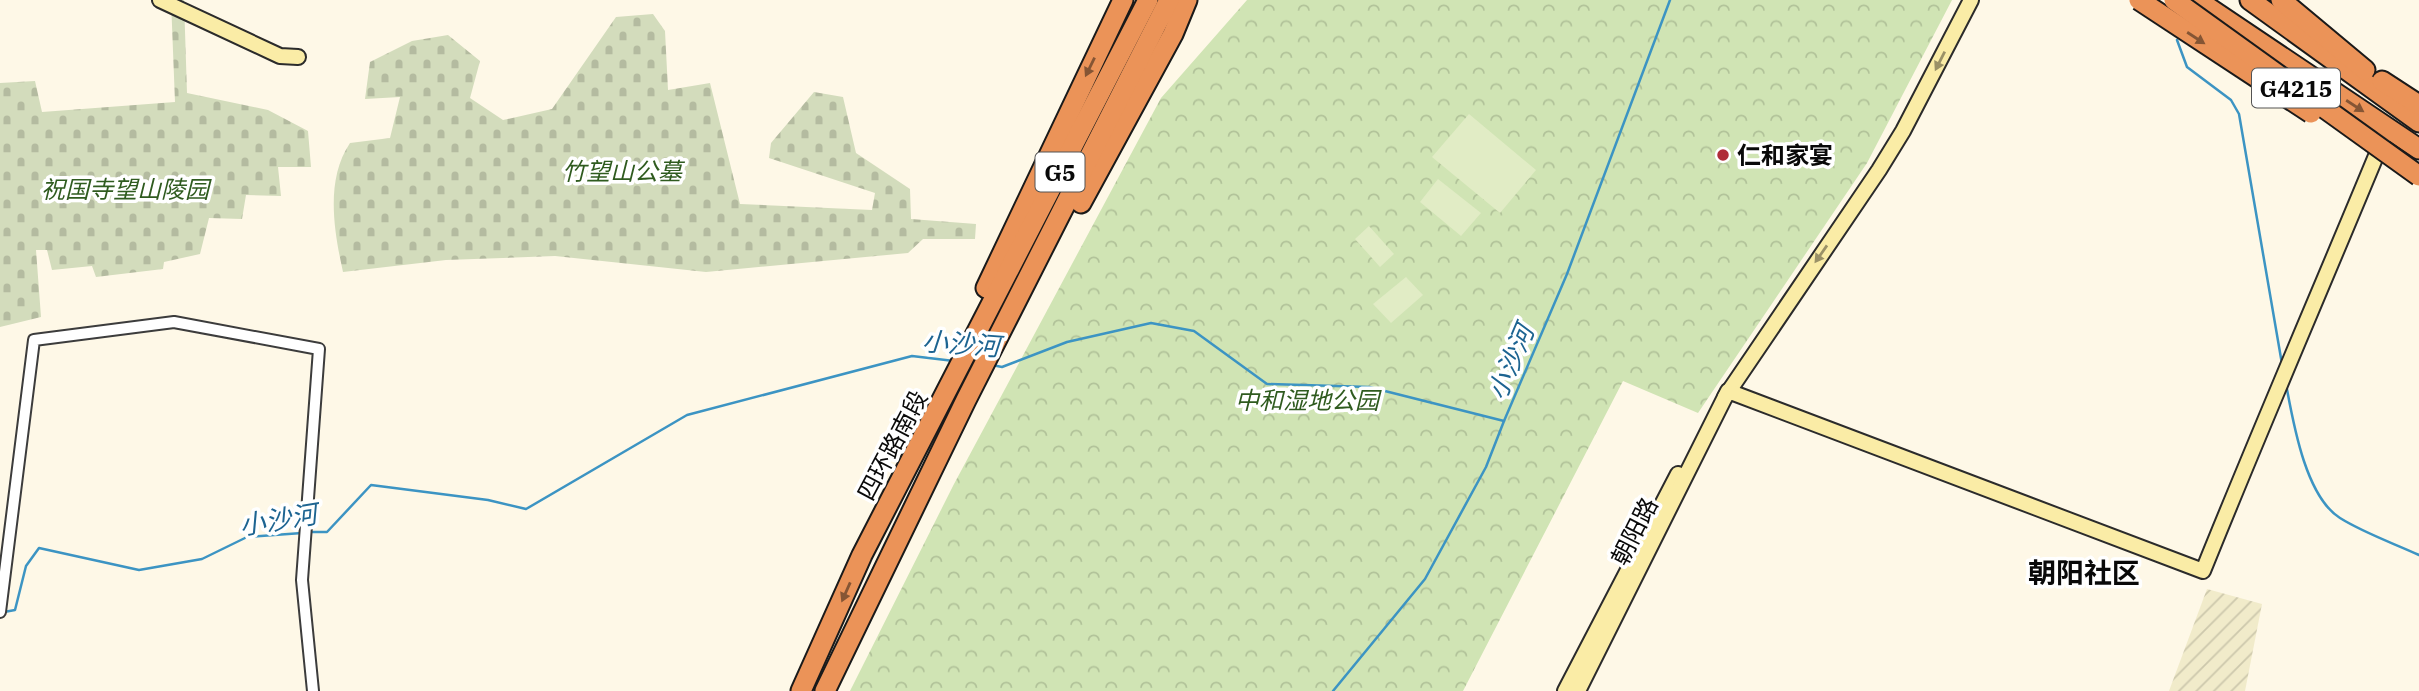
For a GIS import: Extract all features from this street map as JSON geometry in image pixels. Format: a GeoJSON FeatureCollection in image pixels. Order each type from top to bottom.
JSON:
{"type":"FeatureCollection","features":[{"type":"Feature","properties":{"kind":"highway"},"geometry":{"type":"LineString","coordinates":[[2139,0],[2349,138],[2393,156]]}},
{"type":"Feature","properties":{"kind":"highway","name":"G4215"},"geometry":{"type":"LineString","coordinates":[[2174,0],[2419,176]]}},
{"type":"Feature","properties":{"kind":"highway"},"geometry":{"type":"LineString","coordinates":[[2197,0],[2419,149]]}},
{"type":"Feature","properties":{"kind":"highway"},"geometry":{"type":"LineString","coordinates":[[2250,0],[2419,122]]}},
{"type":"Feature","properties":{"kind":"highway","name":"G4215"},"geometry":{"type":"LineString","coordinates":[[2264,0],[2419,105]]}},
{"type":"Feature","properties":{"kind":"highway"},"geometry":{"type":"LineString","coordinates":[[2281,0],[2365,70]]}},
{"type":"Feature","properties":{"kind":"highway"},"geometry":{"type":"LineString","coordinates":[[972,332],[1121,2]]}},
{"type":"Feature","properties":{"kind":"highway"},"geometry":{"type":"LineString","coordinates":[[825,691],[884,567],[1007,331],[1155,18],[1187,2]]}},
{"type":"Feature","properties":{"kind":"highway","name":"四环路南段"},"geometry":{"type":"LineString","coordinates":[[801,691],[862,555],[972,332],[1155,18]]}},
{"type":"Feature","properties":{"kind":"street"},"geometry":{"type":"LineString","coordinates":[[160,0],[280,56],[298,57],[180,0]]}},
{"type":"Feature","properties":{"kind":"street"},"geometry":{"type":"LineString","coordinates":[[1565,691],[1704,423],[1897,141],[1971,0]]}},
{"type":"Feature","properties":{"kind":"street"},"geometry":{"type":"LineString","coordinates":[[1728,391],[2203,571],[2293,348],[2325,280],[2388,127]]}},
{"type":"Feature","properties":{"kind":"street"},"geometry":{"type":"LineString","coordinates":[[0,610],[34,341],[174,322],[319,349],[302,580],[313,691]]}},
{"type":"Feature","properties":{"kind":"street","name":"朝阳路"},"geometry":{"type":"LineString","coordinates":[[1578,691],[1728,391]]}},
{"type":"Feature","properties":{"kind":"shaded area"},"geometry":{"type":"Polygon","coordinates":[[[2207,589],[2262,604],[2245,691],[2169,691],[2207,589]]]}},
{"type":"Feature","properties":{"kind":"green space","name":"祝国寺望山陵园"},"geometry":{"type":"Polygon","coordinates":[[[171,0],[184,0],[187,93],[268,110],[308,131],[311,167],[278,167],[281,196],[246,195],[242,219],[209,218],[200,254],[164,262],[163,269],[96,277],[92,266],[52,270],[47,250],[36,250],[41,317],[0,327],[0,83],[35,81],[42,112],[175,102],[171,0]]]}},
{"type":"Feature","properties":{"kind":"green space","name":"中和湿地公园"},"geometry":{"type":"Polygon","coordinates":[[[1247,0],[1952,0],[1867,163],[1698,413],[1623,381],[1463,691],[850,691],[954,484],[1161,98],[1247,0]]]}},
{"type":"Feature","properties":{"kind":"green space","name":"竹望山公墓"},"geometry":{"type":"Polygon","coordinates":[[[653,14],[665,31],[668,90],[710,83],[740,204],[872,210],[875,193],[769,158],[771,143],[814,92],[843,97],[856,153],[910,189],[911,219],[976,224],[975,239],[923,239],[908,253],[706,272],[555,256],[446,260],[343,272],[334,206],[334,189],[342,157],[350,143],[390,138],[400,97],[365,99],[370,62],[412,41],[448,35],[480,61],[470,98],[503,120],[552,109],[616,17],[653,14]]]}},
{"type":"Feature","properties":{"kind":"green space"},"geometry":{"type":"Polygon","coordinates":[[[1469,114],[1536,170],[1500,213],[1432,157],[1469,114]]]}},
{"type":"Feature","properties":{"kind":"green space"},"geometry":{"type":"Polygon","coordinates":[[[1438,179],[1481,213],[1461,236],[1420,202],[1438,179]]]}},
{"type":"Feature","properties":{"kind":"green space"},"geometry":{"type":"Polygon","coordinates":[[[1369,226],[1394,254],[1380,267],[1355,239],[1369,226]]]}},
{"type":"Feature","properties":{"kind":"green space"},"geometry":{"type":"Polygon","coordinates":[[[1406,277],[1423,295],[1391,323],[1373,304],[1406,277]]]}},
{"type":"Feature","properties":{"kind":"waterway","name":"小沙河"},"geometry":{"type":"LineString","coordinates":[[992,365],[1002,367],[1067,342],[1151,323],[1194,331],[1267,384],[1369,387],[1504,421],[1567,274],[1670,0]]}},
{"type":"Feature","properties":{"kind":"waterway"},"geometry":{"type":"LineString","coordinates":[[2177,40],[2187,67],[2231,100],[2239,114],[2282,364]]}},
{"type":"Feature","properties":{"kind":"waterway","name":"小沙河"},"geometry":{"type":"LineString","coordinates":[[309,532],[327,532],[371,485],[488,500],[526,509],[687,415],[912,356],[954,361]]}},
{"type":"Feature","properties":{"kind":"waterway"},"geometry":{"type":"LineString","coordinates":[[2286,384],[2302,457],[2309,476],[2328,507],[2340,518],[2419,555]]}},
{"type":"Feature","properties":{"kind":"waterway"},"geometry":{"type":"LineString","coordinates":[[1333,691],[1425,579],[1486,467],[1504,421]]}},
{"type":"Feature","properties":{"kind":"waterway","name":"小沙河"},"geometry":{"type":"LineString","coordinates":[[4,612],[15,610],[26,566],[39,548],[139,570],[202,559],[247,537],[302,533]]}},
{"type":"Feature","properties":{"kind":"place","name":"仁和家宴"},"geometry":{"type":"Point","coordinates":[1723,155]}},
{"type":"Feature","properties":{"kind":"district","name":"朝阳社区"},"geometry":{"type":"Point","coordinates":[2084,572]}}]}
